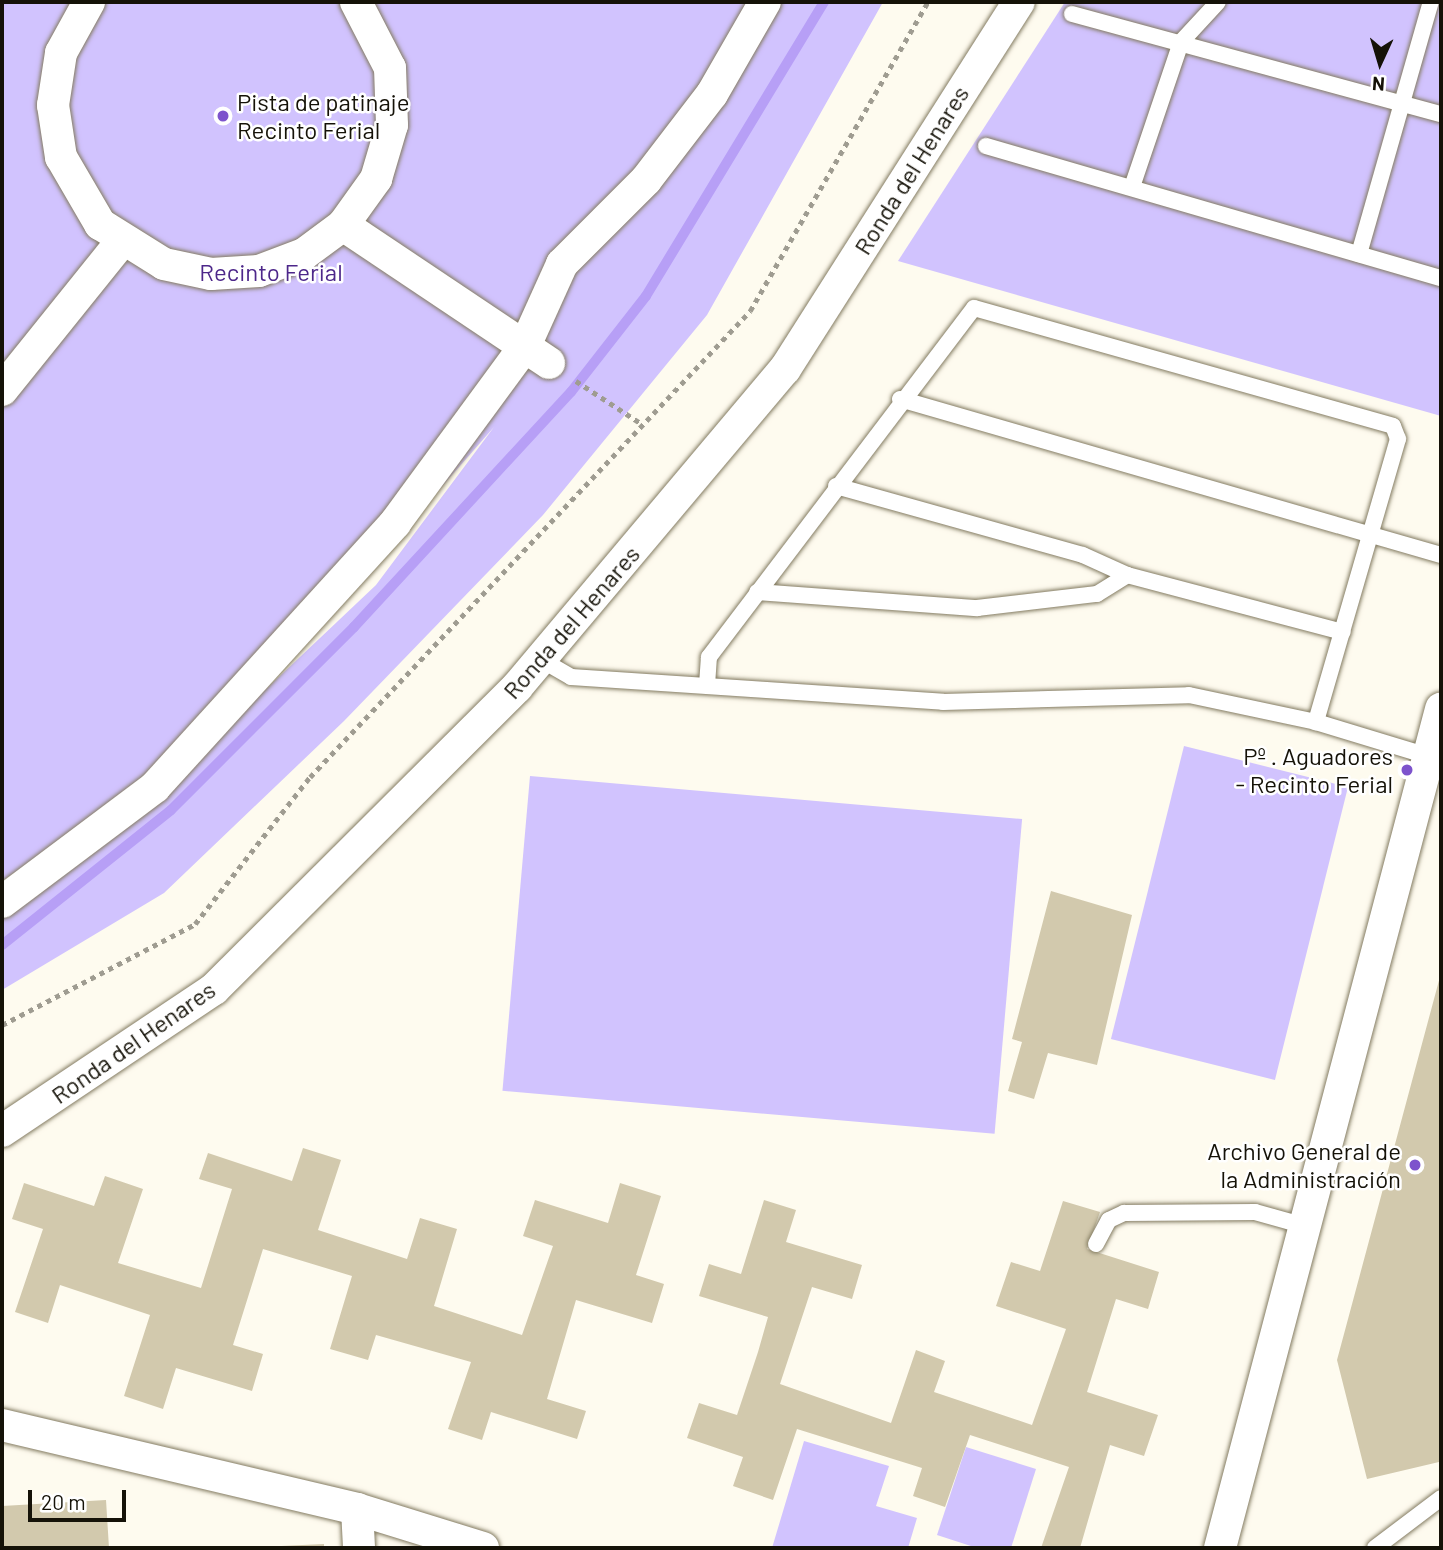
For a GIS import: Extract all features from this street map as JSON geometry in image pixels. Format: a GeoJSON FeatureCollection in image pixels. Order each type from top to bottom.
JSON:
{"type":"FeatureCollection","features":[{"type":"Feature","properties":{"kind":"street"},"geometry":{"type":"LineString","coordinates":[[84,3],[61,53],[55,92],[61,157],[85,204],[122,241],[164,264],[235,272],[304,254],[343,226],[376,179],[393,125],[390,68],[356,2]]}},
{"type":"Feature","properties":{"kind":"street"},"geometry":{"type":"LineString","coordinates":[[2,902],[155,787],[395,523],[537,354],[562,264],[646,180],[712,94],[765,2]]}},
{"type":"Feature","properties":{"kind":"street","name":"Ronda del Henares"},"geometry":{"type":"LineString","coordinates":[[2,1131],[214,989],[540,659],[785,369],[1019,2]]}},
{"type":"Feature","properties":{"kind":"street"},"geometry":{"type":"LineString","coordinates":[[343,226],[537,354]]}},
{"type":"Feature","properties":{"kind":"street"},"geometry":{"type":"LineString","coordinates":[[2,390],[122,241]]}},
{"type":"Feature","properties":{"kind":"street"},"geometry":{"type":"LineString","coordinates":[[1220,1548],[1441,709]]}},
{"type":"Feature","properties":{"kind":"street"},"geometry":{"type":"LineString","coordinates":[[2,1425],[357,1509],[482,1548]]}},
{"type":"Feature","properties":{"kind":"street"},"geometry":{"type":"LineString","coordinates":[[357,1509],[359,1548]]}},
{"type":"Feature","properties":{"kind":"lane"},"geometry":{"type":"LineString","coordinates":[[1132,187],[1181,42],[1218,2]]}},
{"type":"Feature","properties":{"kind":"lane"},"geometry":{"type":"LineString","coordinates":[[1359,254],[1431,2]]}},
{"type":"Feature","properties":{"kind":"lane"},"geometry":{"type":"LineString","coordinates":[[1072,14],[1441,114]]}},
{"type":"Feature","properties":{"kind":"lane"},"geometry":{"type":"LineString","coordinates":[[986,146],[1441,278]]}},
{"type":"Feature","properties":{"kind":"lane"},"geometry":{"type":"LineString","coordinates":[[707,685],[709,657],[900,399],[974,308],[1393,426],[1398,439],[1316,722]]}},
{"type":"Feature","properties":{"kind":"lane"},"geometry":{"type":"LineString","coordinates":[[900,399],[1441,555]]}},
{"type":"Feature","properties":{"kind":"lane"},"geometry":{"type":"LineString","coordinates":[[836,486],[1083,555],[1127,575],[1342,632]]}},
{"type":"Feature","properties":{"kind":"lane"},"geometry":{"type":"LineString","coordinates":[[757,592],[977,608],[1097,594],[1127,575]]}},
{"type":"Feature","properties":{"kind":"lane"},"geometry":{"type":"LineString","coordinates":[[540,659],[571,677],[994,704],[1160,693],[1316,722],[1428,757]]}},
{"type":"Feature","properties":{"kind":"lane"},"geometry":{"type":"LineString","coordinates":[[1096,1244],[1109,1220],[1124,1213],[1255,1212],[1305,1226]]}},
{"type":"Feature","properties":{"kind":"lane"},"geometry":{"type":"LineString","coordinates":[[1375,1548],[1441,1498]]}},
{"type":"Feature","properties":{"kind":"path"},"geometry":{"type":"LineString","coordinates":[[2,1025],[195,924],[310,777],[750,311],[928,2]]}},
{"type":"Feature","properties":{"kind":"path"},"geometry":{"type":"LineString","coordinates":[[537,354],[642,424]]}},
{"type":"Feature","properties":{"kind":"green space","name":"Recinto Ferial"},"geometry":{"type":"Polygon","coordinates":[[[2,2],[883,2],[707,315],[543,515],[344,721],[164,893],[2,990],[2,913],[154,795],[376,585],[494,427],[405,529],[150,781],[2,881],[2,2]]]}},
{"type":"Feature","properties":{"kind":"green space"},"geometry":{"type":"Polygon","coordinates":[[[1065,2],[1441,2],[1441,416],[898,261],[1065,2]]]}},
{"type":"Feature","properties":{"kind":"green space"},"geometry":{"type":"Polygon","coordinates":[[[1184,746],[1348,787],[1275,1080],[1111,1039],[1184,746]]]}},
{"type":"Feature","properties":{"kind":"green space"},"geometry":{"type":"Polygon","coordinates":[[[530,776],[1022,819],[995,1134],[502,1091],[530,776]]]}},
{"type":"Feature","properties":{"kind":"green space"},"geometry":{"type":"Polygon","coordinates":[[[804,1441],[889,1466],[876,1506],[917,1518],[908,1548],[772,1548],[804,1441]]]}},
{"type":"Feature","properties":{"kind":"green space"},"geometry":{"type":"Polygon","coordinates":[[[966,1447],[1036,1469],[1011,1548],[977,1548],[937,1535],[966,1447]]]}},
{"type":"Feature","properties":{"kind":"building"},"geometry":{"type":"Polygon","coordinates":[[[1051,891],[1132,915],[1097,1065],[1048,1053],[1034,1099],[1008,1091],[1022,1042],[1012,1039],[1051,891]]]}},
{"type":"Feature","properties":{"kind":"building","name":"Archivo General de la Administración"},"geometry":{"type":"Polygon","coordinates":[[[1441,973],[1441,1468],[1439,1462],[1367,1479],[1337,1360],[1441,973]]]}},
{"type":"Feature","properties":{"kind":"building"},"geometry":{"type":"Polygon","coordinates":[[[303,1148],[341,1160],[318,1230],[407,1259],[420,1218],[457,1229],[434,1306],[522,1335],[553,1246],[523,1236],[535,1200],[608,1223],[620,1183],[661,1196],[636,1275],[664,1284],[652,1323],[576,1300],[547,1399],[586,1411],[577,1439],[491,1412],[482,1440],[448,1429],[471,1362],[376,1335],[368,1360],[330,1349],[352,1276],[263,1249],[233,1345],[263,1354],[252,1391],[176,1368],[163,1409],[124,1396],[150,1315],[60,1285],[48,1323],[15,1312],[43,1229],[12,1219],[24,1183],[94,1206],[105,1176],[143,1189],[118,1263],[201,1288],[232,1189],[199,1179],[208,1153],[292,1181],[303,1148]]]}},
{"type":"Feature","properties":{"kind":"building"},"geometry":{"type":"Polygon","coordinates":[[[764,1200],[796,1210],[786,1242],[862,1265],[852,1299],[812,1287],[780,1384],[891,1423],[916,1350],[945,1361],[934,1392],[1032,1425],[1066,1329],[996,1306],[1011,1262],[1040,1271],[1063,1201],[1100,1212],[1087,1249],[1159,1272],[1148,1309],[1116,1299],[1087,1392],[1158,1415],[1144,1456],[1110,1445],[1080,1548],[1041,1548],[1069,1467],[970,1435],[945,1507],[913,1496],[922,1468],[797,1429],[773,1500],[733,1486],[743,1457],[687,1438],[699,1403],[737,1415],[758,1352],[768,1317],[699,1296],[709,1264],[741,1274],[764,1200]]]}},
{"type":"Feature","properties":{"kind":"building"},"geometry":{"type":"Polygon","coordinates":[[[106,1500],[109,1548],[2,1548],[2,1506],[106,1500]]]}},
{"type":"Feature","properties":{"kind":"building"},"geometry":{"type":"Polygon","coordinates":[[[324,1544],[324,1548],[281,1546],[324,1544]]]}},
{"type":"Feature","properties":{"kind":"waterway"},"geometry":{"type":"LineString","coordinates":[[2,945],[171,810],[354,627],[571,392],[646,296],[824,2]]}},
{"type":"Feature","properties":{"kind":"place","name":"Pista de patinaje Recinto Ferial"},"geometry":{"type":"Point","coordinates":[223,116]}},
{"type":"Feature","properties":{"kind":"place","name":"Pº . Aguadores - Recinto Ferial"},"geometry":{"type":"Point","coordinates":[1407,770]}},
{"type":"Feature","properties":{"kind":"place","name":"Archivo General de la Administración"},"geometry":{"type":"Point","coordinates":[1415,1165]}}]}
